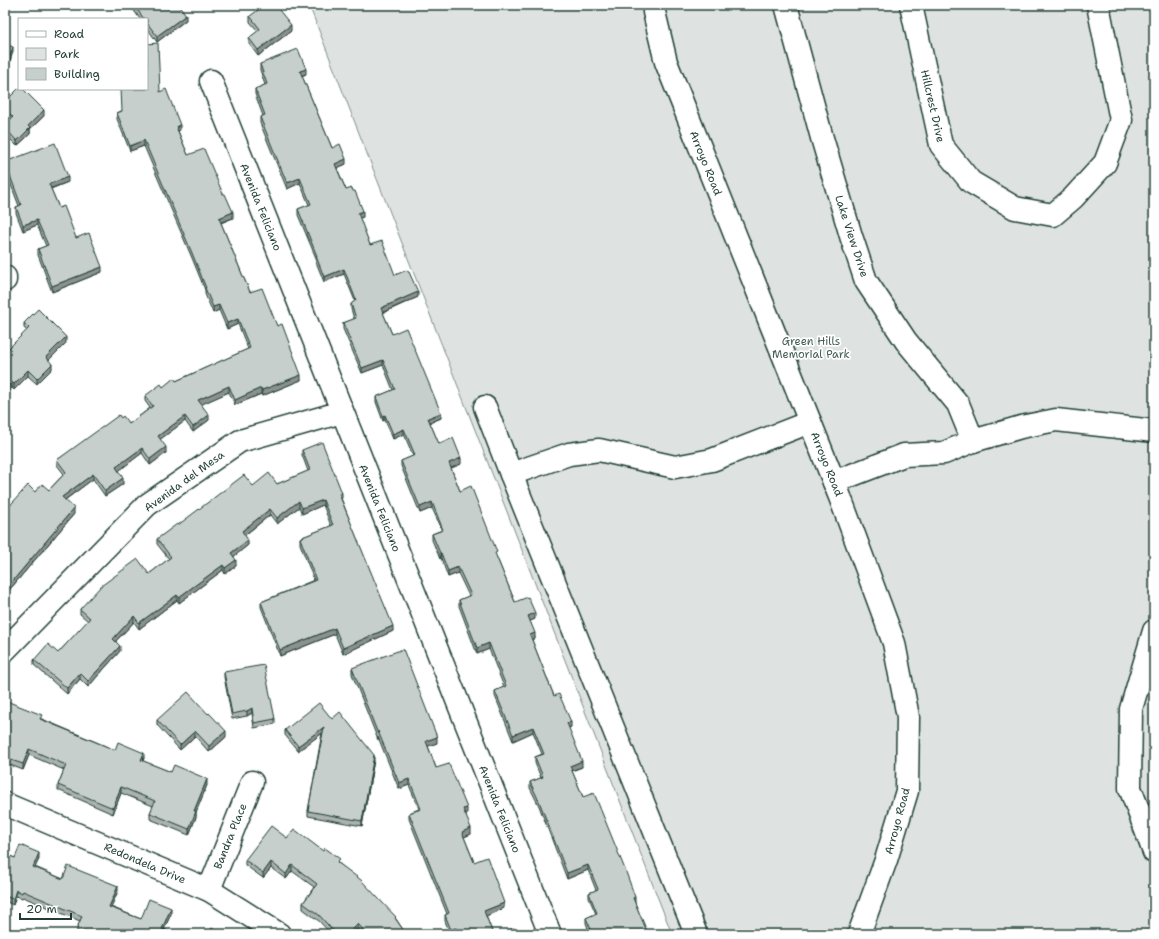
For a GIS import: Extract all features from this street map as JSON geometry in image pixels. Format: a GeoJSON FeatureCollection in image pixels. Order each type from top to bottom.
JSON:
{"type":"FeatureCollection","features":[{"type":"Feature","properties":{"kind":"street","name":"Arroyo Road"},"geometry":{"type":"LineString","coordinates":[[654,5],[654,12],[666,62],[834,482],[894,643],[908,717],[907,791],[886,860],[859,934]]}},
{"type":"Feature","properties":{"kind":"street","name":"Lake View Drive"},"geometry":{"type":"LineString","coordinates":[[786,5],[822,138],[866,281],[906,341],[958,404],[974,441]]}},
{"type":"Feature","properties":{"kind":"street","name":"Hillcrest Drive"},"geometry":{"type":"LineString","coordinates":[[911,5],[941,146],[971,182],[1015,208],[1053,215],[1073,198],[1105,163],[1122,120],[1098,5]]}},
{"type":"Feature","properties":{"kind":"street","name":"Avenida Feliciano"},"geometry":{"type":"LineString","coordinates":[[211,81],[550,934]]}},
{"type":"Feature","properties":{"kind":"street"},"geometry":{"type":"LineString","coordinates":[[485,407],[696,934]]}},
{"type":"Feature","properties":{"kind":"street","name":"Avenida del Mesa"},"geometry":{"type":"LineString","coordinates":[[5,650],[147,505],[240,441],[342,412]]}},
{"type":"Feature","properties":{"kind":"street"},"geometry":{"type":"LineString","coordinates":[[834,482],[904,455],[944,453],[974,441],[1021,427],[1056,420],[1154,431]]}},
{"type":"Feature","properties":{"kind":"street"},"geometry":{"type":"LineString","coordinates":[[511,474],[569,454],[599,450],[675,466],[712,460],[810,422]]}},
{"type":"Feature","properties":{"kind":"street"},"geometry":{"type":"LineString","coordinates":[[1154,631],[1131,710],[1130,788],[1154,852]]}},
{"type":"Feature","properties":{"kind":"street","name":"Bandra Place"},"geometry":{"type":"LineString","coordinates":[[209,890],[252,782]]}},
{"type":"Feature","properties":{"kind":"street","name":"Redondela Drive"},"geometry":{"type":"LineString","coordinates":[[5,804],[209,890],[279,934]]}},
{"type":"Feature","properties":{"kind":"green space","name":"Green Hills Memorial Park"},"geometry":{"type":"Polygon","coordinates":[[[309,5],[1154,5],[1154,934],[672,934],[309,5]]]}},
{"type":"Feature","properties":{"kind":"building"},"geometry":{"type":"Polygon","coordinates":[[[134,5],[179,5],[186,15],[157,36],[148,24],[148,18],[143,18],[134,5]]]}},
{"type":"Feature","properties":{"kind":"building"},"geometry":{"type":"Polygon","coordinates":[[[265,5],[275,5],[291,25],[258,50],[249,38],[260,29],[250,16],[265,5]]]}},
{"type":"Feature","properties":{"kind":"building"},"geometry":{"type":"Polygon","coordinates":[[[158,43],[160,92],[166,89],[180,125],[177,126],[177,129],[188,155],[204,149],[223,194],[225,194],[233,212],[219,218],[250,292],[262,288],[277,326],[282,324],[301,375],[262,390],[261,388],[235,400],[229,386],[198,400],[209,415],[193,427],[185,416],[158,436],[166,447],[150,459],[142,448],[116,467],[123,478],[105,491],[93,474],[62,497],[74,508],[5,590],[5,508],[6,507],[7,509],[28,485],[35,492],[42,484],[49,490],[66,472],[57,460],[119,415],[121,418],[123,416],[129,424],[153,406],[145,396],[161,384],[163,387],[174,378],[176,381],[250,348],[238,319],[227,323],[219,305],[213,307],[192,253],[144,140],[130,146],[117,113],[122,111],[121,90],[148,90],[148,44],[158,43]]]}},
{"type":"Feature","properties":{"kind":"building"},"geometry":{"type":"Polygon","coordinates":[[[5,44],[13,47],[5,70],[5,44]]]}},
{"type":"Feature","properties":{"kind":"building"},"geometry":{"type":"Polygon","coordinates":[[[298,49],[306,69],[300,71],[332,148],[340,144],[346,159],[335,164],[346,190],[352,188],[353,191],[355,191],[363,211],[358,213],[370,245],[382,241],[395,275],[407,270],[418,292],[381,308],[392,334],[406,328],[441,413],[428,418],[439,444],[453,438],[461,458],[449,463],[460,491],[471,486],[497,552],[495,553],[515,602],[528,597],[535,613],[528,616],[535,633],[530,635],[554,696],[559,694],[571,722],[567,723],[582,761],[570,766],[583,797],[594,793],[626,872],[635,897],[633,898],[648,934],[593,934],[586,918],[597,913],[589,893],[598,889],[588,865],[567,873],[530,782],[543,777],[535,757],[544,754],[533,727],[513,735],[495,691],[506,686],[489,643],[477,648],[459,600],[471,595],[458,567],[448,571],[432,534],[443,530],[432,502],[420,507],[401,461],[415,455],[404,429],[393,434],[385,415],[383,416],[376,397],[395,389],[383,360],[362,368],[343,323],[356,318],[351,304],[356,300],[344,269],[324,277],[298,209],[311,204],[300,178],[287,183],[260,117],[265,115],[255,89],[267,84],[260,64],[298,49]]]}},
{"type":"Feature","properties":{"kind":"building"},"geometry":{"type":"Polygon","coordinates":[[[18,89],[24,90],[44,110],[28,126],[30,128],[17,141],[5,128],[5,125],[13,117],[5,109],[5,102],[18,89]]]}},
{"type":"Feature","properties":{"kind":"building"},"geometry":{"type":"Polygon","coordinates":[[[55,143],[68,177],[49,184],[59,208],[64,206],[76,238],[89,233],[102,267],[52,286],[38,249],[48,245],[37,220],[23,225],[16,207],[21,205],[5,162],[55,143]]]}},
{"type":"Feature","properties":{"kind":"building"},"geometry":{"type":"Polygon","coordinates":[[[38,309],[66,337],[46,357],[52,364],[37,379],[28,370],[14,384],[12,382],[5,389],[5,347],[7,350],[29,328],[24,323],[38,309]]]}},
{"type":"Feature","properties":{"kind":"building"},"geometry":{"type":"Polygon","coordinates":[[[322,442],[342,493],[339,494],[393,626],[343,648],[335,628],[280,650],[261,602],[316,580],[300,538],[333,525],[323,500],[302,508],[299,501],[277,518],[270,509],[242,531],[248,540],[231,553],[236,560],[225,568],[223,565],[179,597],[177,595],[139,623],[134,616],[113,639],[120,646],[88,681],[80,673],[67,688],[34,660],[48,644],[58,653],[90,618],[80,609],[101,586],[138,559],[149,574],[171,557],[157,539],[244,475],[253,486],[269,473],[277,484],[310,470],[302,450],[322,442]]]}},
{"type":"Feature","properties":{"kind":"building"},"geometry":{"type":"Polygon","coordinates":[[[403,649],[437,737],[426,741],[436,768],[449,764],[467,808],[463,809],[471,828],[462,832],[474,862],[487,857],[504,903],[484,911],[493,934],[458,934],[456,928],[451,930],[445,915],[449,913],[409,813],[421,809],[409,779],[399,783],[352,668],[403,649]]]}},
{"type":"Feature","properties":{"kind":"building"},"geometry":{"type":"Polygon","coordinates":[[[264,665],[275,719],[254,723],[252,708],[247,711],[232,714],[224,672],[264,665]]]}},
{"type":"Feature","properties":{"kind":"building"},"geometry":{"type":"Polygon","coordinates":[[[188,692],[226,731],[209,746],[195,731],[180,745],[157,720],[188,692]]]}},
{"type":"Feature","properties":{"kind":"building"},"geometry":{"type":"Polygon","coordinates":[[[9,702],[42,715],[40,719],[115,750],[118,742],[144,753],[141,760],[171,772],[174,765],[207,779],[194,811],[196,811],[189,829],[150,813],[155,801],[121,787],[113,808],[58,785],[66,765],[29,749],[23,764],[5,758],[5,712],[9,702]]]}},
{"type":"Feature","properties":{"kind":"building"},"geometry":{"type":"Polygon","coordinates":[[[319,703],[332,719],[340,712],[374,755],[362,821],[308,811],[324,727],[298,746],[285,730],[319,703]]]}},
{"type":"Feature","properties":{"kind":"building"},"geometry":{"type":"Polygon","coordinates":[[[271,826],[287,838],[294,829],[323,851],[325,848],[340,859],[337,862],[361,880],[396,917],[395,918],[406,934],[367,934],[358,924],[348,934],[336,934],[319,915],[303,903],[317,884],[292,865],[286,874],[271,862],[263,873],[245,860],[271,826]]]}},
{"type":"Feature","properties":{"kind":"building"},"geometry":{"type":"Polygon","coordinates":[[[20,845],[39,853],[33,867],[63,879],[68,866],[118,886],[109,907],[141,919],[149,899],[171,908],[162,929],[176,934],[93,934],[77,928],[82,916],[23,891],[22,893],[16,890],[13,899],[5,896],[5,854],[15,858],[20,845]]]}},
{"type":"Feature","properties":{"kind":"building"},"geometry":{"type":"Polygon","coordinates":[[[212,928],[220,934],[206,934],[212,928]]]}},
{"type":"Feature","properties":{"kind":"building"},"geometry":{"type":"Polygon","coordinates":[[[514,928],[516,934],[499,934],[514,928]]]}}]}
